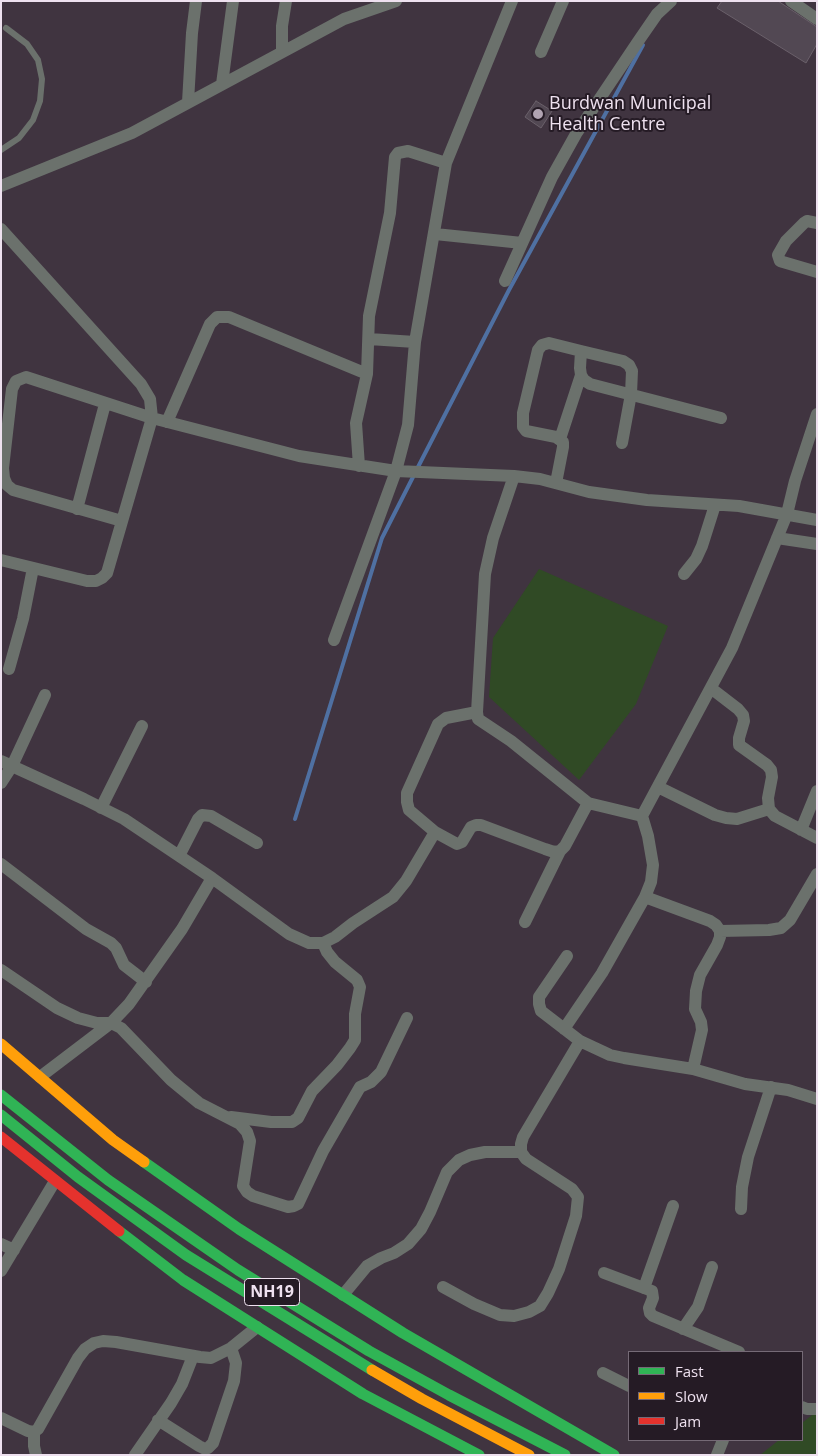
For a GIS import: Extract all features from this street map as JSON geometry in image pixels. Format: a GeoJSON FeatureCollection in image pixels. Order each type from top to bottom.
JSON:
{"type":"FeatureCollection","features":[{"type":"Feature","properties":{"kind":"main road"},"geometry":{"type":"LineString","coordinates":[[1,1044],[113,1140],[239,1229],[403,1333],[614,1455]]}},
{"type":"Feature","properties":{"kind":"main road","name":"NH19"},"geometry":{"type":"LineString","coordinates":[[1,1095],[108,1180],[238,1270],[369,1351],[565,1455]]}},
{"type":"Feature","properties":{"kind":"main road","name":"NH19"},"geometry":{"type":"LineString","coordinates":[[1,1115],[78,1177],[135,1219],[242,1292],[356,1362],[422,1399],[530,1455]]}},
{"type":"Feature","properties":{"kind":"main road"},"geometry":{"type":"LineString","coordinates":[[1,1137],[183,1280],[363,1394],[480,1455]]}},
{"type":"Feature","properties":{"kind":"street"},"geometry":{"type":"LineString","coordinates":[[188,102],[196,1]]}},
{"type":"Feature","properties":{"kind":"street"},"geometry":{"type":"LineString","coordinates":[[222,84],[233,1]]}},
{"type":"Feature","properties":{"kind":"street"},"geometry":{"type":"LineString","coordinates":[[282,52],[282,26],[286,1]]}},
{"type":"Feature","properties":{"kind":"street"},"geometry":{"type":"LineString","coordinates":[[1,186],[132,133],[344,19],[396,1]]}},
{"type":"Feature","properties":{"kind":"street"},"geometry":{"type":"LineString","coordinates":[[334,640],[396,471],[408,425],[415,342],[446,163],[512,1]]}},
{"type":"Feature","properties":{"kind":"street"},"geometry":{"type":"LineString","coordinates":[[541,52],[563,1]]}},
{"type":"Feature","properties":{"kind":"street"},"geometry":{"type":"LineString","coordinates":[[505,281],[552,178],[576,134],[647,28],[671,1]]}},
{"type":"Feature","properties":{"kind":"street"},"geometry":{"type":"LineString","coordinates":[[791,1],[817,19]]}},
{"type":"Feature","properties":{"kind":"street"},"geometry":{"type":"LineString","coordinates":[[358,466],[356,423],[367,374],[369,316],[390,213],[395,157],[398,152],[408,151],[446,163]]}},
{"type":"Feature","properties":{"kind":"street"},"geometry":{"type":"LineString","coordinates":[[817,223],[807,221],[804,223],[786,241],[778,255],[782,262],[817,272]]}},
{"type":"Feature","properties":{"kind":"street"},"geometry":{"type":"LineString","coordinates":[[1,229],[141,384],[150,398],[152,418],[107,573],[102,578],[96,582],[87,581],[1,560]]}},
{"type":"Feature","properties":{"kind":"street"},"geometry":{"type":"LineString","coordinates":[[434,234],[522,243]]}},
{"type":"Feature","properties":{"kind":"street"},"geometry":{"type":"LineString","coordinates":[[167,422],[210,324],[217,317],[228,317],[367,374]]}},
{"type":"Feature","properties":{"kind":"street"},"geometry":{"type":"LineString","coordinates":[[369,339],[415,342]]}},
{"type":"Feature","properties":{"kind":"street"},"geometry":{"type":"LineString","coordinates":[[560,439],[526,431],[523,427],[523,413],[538,350],[542,346],[549,344],[623,361],[629,365],[632,378],[632,394],[622,443]]}},
{"type":"Feature","properties":{"kind":"street"},"geometry":{"type":"LineString","coordinates":[[581,351],[581,375],[590,384],[721,418]]}},
{"type":"Feature","properties":{"kind":"street"},"geometry":{"type":"LineString","coordinates":[[556,483],[564,447],[560,439],[581,375]]}},
{"type":"Feature","properties":{"kind":"street"},"geometry":{"type":"LineString","coordinates":[[122,521],[13,490],[7,485],[2,478],[11,399],[16,381],[26,377],[152,418],[299,456],[396,471],[514,476],[540,479],[589,492],[647,500],[739,506],[817,520]]}},
{"type":"Feature","properties":{"kind":"street"},"geometry":{"type":"LineString","coordinates":[[77,508],[105,404]]}},
{"type":"Feature","properties":{"kind":"street"},"geometry":{"type":"LineString","coordinates":[[564,1029],[602,973],[645,897],[651,882],[653,865],[642,816],[712,689],[732,648],[787,514],[795,481],[817,414]]}},
{"type":"Feature","properties":{"kind":"street"},"geometry":{"type":"LineString","coordinates":[[514,476],[493,538],[485,574],[476,712],[478,719],[510,741],[588,803],[642,816]]}},
{"type":"Feature","properties":{"kind":"street"},"geometry":{"type":"LineString","coordinates":[[684,574],[696,559],[702,546],[715,505]]}},
{"type":"Feature","properties":{"kind":"street"},"geometry":{"type":"LineString","coordinates":[[777,538],[817,544]]}},
{"type":"Feature","properties":{"kind":"street"},"geometry":{"type":"LineString","coordinates":[[9,669],[23,619],[33,568]]}},
{"type":"Feature","properties":{"kind":"street"},"geometry":{"type":"LineString","coordinates":[[712,689],[743,715],[744,721],[739,745],[771,770],[772,777],[768,798],[770,809],[775,816],[817,838]]}},
{"type":"Feature","properties":{"kind":"street"},"geometry":{"type":"LineString","coordinates":[[1,783],[7,763],[45,695]]}},
{"type":"Feature","properties":{"kind":"street"},"geometry":{"type":"LineString","coordinates":[[476,712],[446,718],[438,724],[407,793],[409,810],[435,832],[457,844],[462,842],[471,827],[476,824],[544,850],[560,851]]}},
{"type":"Feature","properties":{"kind":"street"},"geometry":{"type":"LineString","coordinates":[[101,808],[142,726]]}},
{"type":"Feature","properties":{"kind":"street"},"geometry":{"type":"LineString","coordinates":[[7,763],[124,820],[212,878],[288,934],[309,943],[322,943],[335,937],[393,897],[406,881],[435,832]]}},
{"type":"Feature","properties":{"kind":"street"},"geometry":{"type":"LineString","coordinates":[[658,787],[715,815],[726,818],[737,820],[770,809]]}},
{"type":"Feature","properties":{"kind":"street"},"geometry":{"type":"LineString","coordinates":[[801,830],[817,791]]}},
{"type":"Feature","properties":{"kind":"street"},"geometry":{"type":"LineString","coordinates":[[525,922],[560,851],[565,846],[588,803]]}},
{"type":"Feature","properties":{"kind":"street"},"geometry":{"type":"LineString","coordinates":[[179,856],[198,819],[202,815],[211,816],[257,843]]}},
{"type":"Feature","properties":{"kind":"street"},"geometry":{"type":"LineString","coordinates":[[1,864],[86,929],[111,943],[116,948],[124,965],[146,982]]}},
{"type":"Feature","properties":{"kind":"street"},"geometry":{"type":"LineString","coordinates":[[40,1077],[110,1023],[129,1004],[182,929],[212,878]]}},
{"type":"Feature","properties":{"kind":"street"},"geometry":{"type":"LineString","coordinates":[[720,931],[781,928],[790,920],[816,879]]}},
{"type":"Feature","properties":{"kind":"street"},"geometry":{"type":"LineString","coordinates":[[645,897],[710,921],[720,931],[720,938],[700,975],[696,991],[695,1009],[701,1022],[702,1030],[693,1069]]}},
{"type":"Feature","properties":{"kind":"street"},"geometry":{"type":"LineString","coordinates":[[226,1117],[271,1122],[292,1122],[298,1118],[312,1091],[355,1040],[355,1014],[360,987],[358,980],[335,962],[322,943]]}},
{"type":"Feature","properties":{"kind":"street"},"geometry":{"type":"LineString","coordinates":[[567,956],[539,997],[539,1004],[541,1011],[580,1041],[610,1055],[693,1069],[745,1084],[771,1087],[817,1099]]}},
{"type":"Feature","properties":{"kind":"street"},"geometry":{"type":"LineString","coordinates":[[1,970],[57,1008],[78,1018],[110,1023],[121,1028],[170,1080],[199,1102],[240,1124],[248,1132],[250,1141],[249,1152],[243,1180],[243,1186],[247,1192],[279,1204],[294,1206],[301,1199],[323,1151],[360,1087],[371,1082],[381,1072],[407,1018]]}},
{"type":"Feature","properties":{"kind":"street"},"geometry":{"type":"LineString","coordinates":[[443,1288],[500,1315],[514,1316],[540,1306],[548,1293],[559,1269],[576,1216],[578,1197],[572,1189],[526,1159],[522,1152],[521,1144],[523,1137],[580,1041]]}},
{"type":"Feature","properties":{"kind":"street"},"geometry":{"type":"LineString","coordinates":[[741,1210],[742,1186],[748,1157],[771,1087]]}},
{"type":"Feature","properties":{"kind":"street"},"geometry":{"type":"LineString","coordinates":[[343,1295],[366,1266],[408,1244],[421,1229],[447,1172],[459,1160],[484,1152],[522,1152]]}},
{"type":"Feature","properties":{"kind":"street"},"geometry":{"type":"LineString","coordinates":[[1,1271],[55,1181]]}},
{"type":"Feature","properties":{"kind":"street"},"geometry":{"type":"LineString","coordinates":[[644,1288],[673,1206]]}},
{"type":"Feature","properties":{"kind":"street"},"geometry":{"type":"LineString","coordinates":[[1,1244],[14,1250]]}},
{"type":"Feature","properties":{"kind":"street"},"geometry":{"type":"LineString","coordinates":[[683,1329],[698,1307],[712,1267]]}},
{"type":"Feature","properties":{"kind":"street"},"geometry":{"type":"LineString","coordinates":[[604,1273],[652,1291],[650,1313],[737,1351]]}},
{"type":"Feature","properties":{"kind":"street"},"geometry":{"type":"LineString","coordinates":[[1,1418],[28,1431],[34,1432],[38,1429],[78,1358],[85,1349],[94,1343],[103,1341],[116,1342],[211,1358],[231,1348],[257,1327]]}},
{"type":"Feature","properties":{"kind":"street"},"geometry":{"type":"LineString","coordinates":[[158,1420],[204,1449],[208,1448],[212,1443],[234,1381],[236,1363],[231,1348]]}},
{"type":"Feature","properties":{"kind":"street"},"geometry":{"type":"LineString","coordinates":[[135,1455],[171,1403],[182,1384],[193,1356]]}},
{"type":"Feature","properties":{"kind":"street"},"geometry":{"type":"LineString","coordinates":[[603,1373],[628,1386]]}},
{"type":"Feature","properties":{"kind":"street"},"geometry":{"type":"LineString","coordinates":[[803,1407],[817,1409]]}},
{"type":"Feature","properties":{"kind":"street"},"geometry":{"type":"LineString","coordinates":[[34,1432],[36,1455]]}},
{"type":"Feature","properties":{"kind":"street"},"geometry":{"type":"LineString","coordinates":[[716,1455],[722,1441]]}},
{"type":"Feature","properties":{"kind":"lane"},"geometry":{"type":"LineString","coordinates":[[1,150],[19,138],[33,120],[40,101],[42,79],[38,60],[27,44],[6,28]]}},
{"type":"Feature","properties":{"kind":"green space"},"geometry":{"type":"Polygon","coordinates":[[[539,569],[668,626],[636,704],[579,780],[489,697],[493,638],[539,569]]]}},
{"type":"Feature","properties":{"kind":"green space"},"geometry":{"type":"Polygon","coordinates":[[[817,1411],[817,1455],[760,1455],[778,1441],[803,1441],[803,1422],[817,1411]]]}},
{"type":"Feature","properties":{"kind":"building"},"geometry":{"type":"Polygon","coordinates":[[[722,1],[778,1],[817,27],[817,44],[806,63],[717,8],[722,1]]]}},
{"type":"Feature","properties":{"kind":"building"},"geometry":{"type":"Polygon","coordinates":[[[536,101],[552,111],[541,128],[525,117],[536,101]]]}},
{"type":"Feature","properties":{"kind":"waterway"},"geometry":{"type":"LineString","coordinates":[[417,469],[509,290],[643,45]]}},
{"type":"Feature","properties":{"kind":"waterway"},"geometry":{"type":"LineString","coordinates":[[295,819],[382,538],[414,475]]}},
{"type":"Feature","properties":{"kind":"traffic: fast"},"geometry":{"type":"LineString","coordinates":[[1,1095],[108,1180],[238,1270],[369,1351],[565,1455]]}},
{"type":"Feature","properties":{"kind":"traffic: fast"},"geometry":{"type":"LineString","coordinates":[[1,1115],[78,1177],[186,1255],[372,1370]]}},
{"type":"Feature","properties":{"kind":"traffic: fast"},"geometry":{"type":"LineString","coordinates":[[144,1162],[239,1229],[403,1333],[614,1455]]}},
{"type":"Feature","properties":{"kind":"traffic: fast"},"geometry":{"type":"LineString","coordinates":[[119,1231],[183,1280],[363,1394],[479,1455]]}},
{"type":"Feature","properties":{"kind":"traffic: slow"},"geometry":{"type":"LineString","coordinates":[[1,1044],[113,1140],[144,1162]]}},
{"type":"Feature","properties":{"kind":"traffic: slow"},"geometry":{"type":"LineString","coordinates":[[372,1370],[422,1399],[529,1455]]}},
{"type":"Feature","properties":{"kind":"traffic: jam"},"geometry":{"type":"LineString","coordinates":[[1,1137],[119,1231]]}},
{"type":"Feature","properties":{"kind":"place","name":"Burdwan Municipal Health Centre"},"geometry":{"type":"Point","coordinates":[538,114]}}]}
